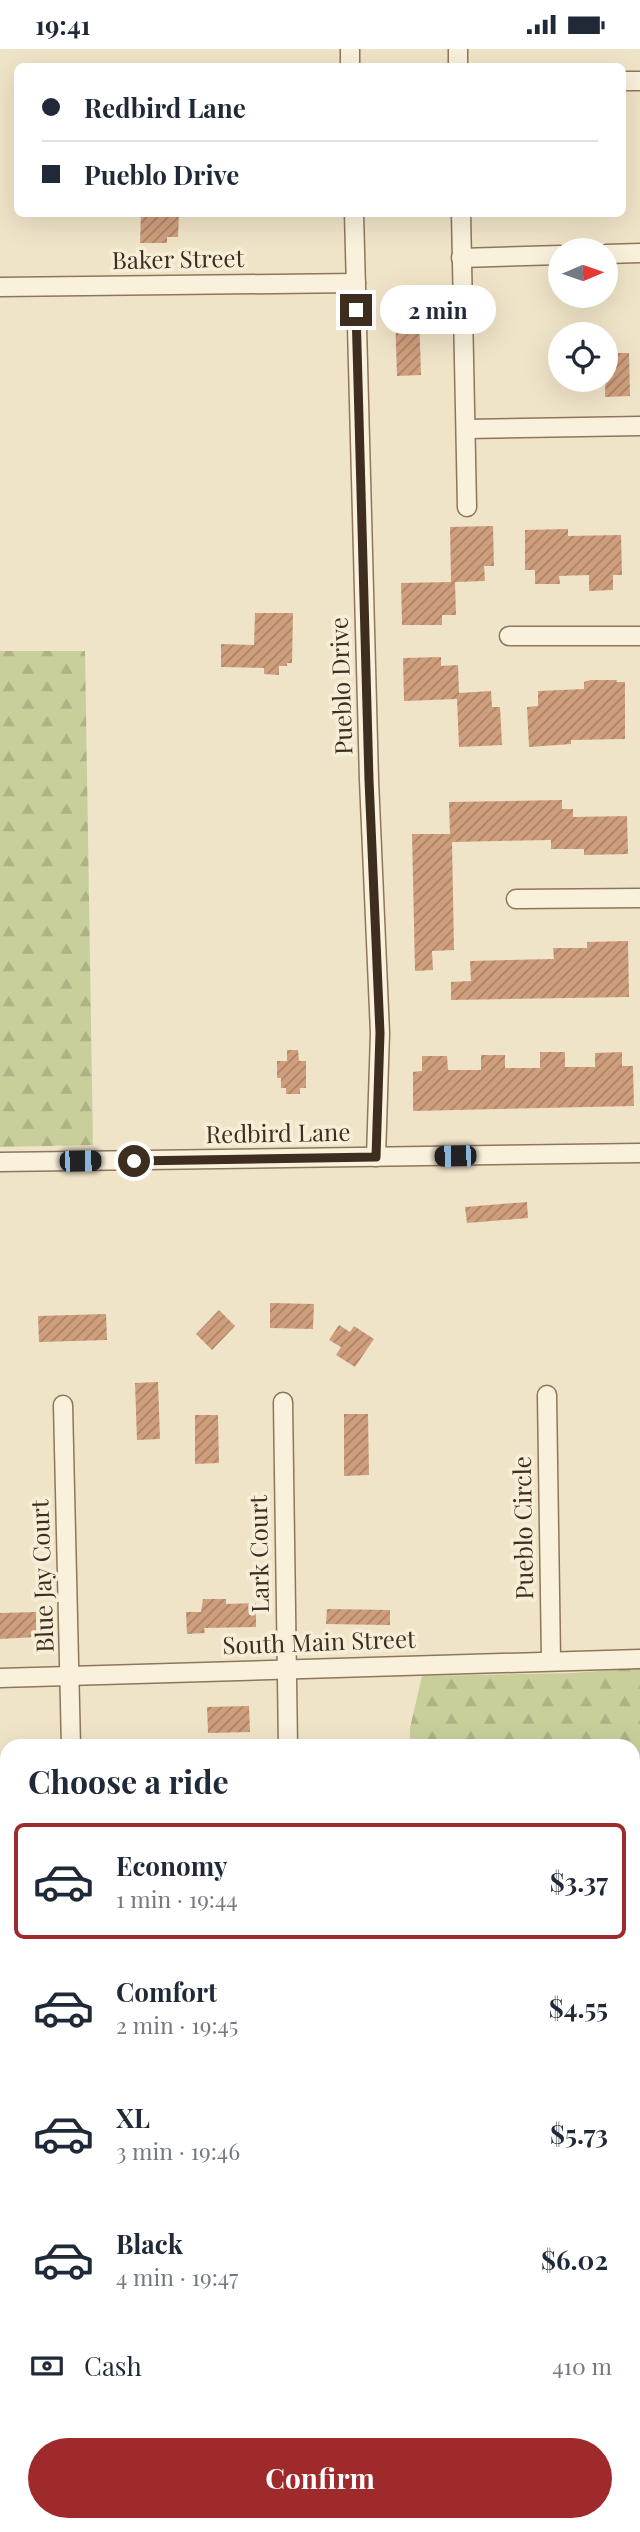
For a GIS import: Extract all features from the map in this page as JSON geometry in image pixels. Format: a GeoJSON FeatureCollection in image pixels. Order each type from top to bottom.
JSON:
{"type":"FeatureCollection","features":[{"type":"Feature","properties":{"kind":"street","name":"Pueblo Drive"},"geometry":{"type":"LineString","coordinates":[[354,217],[369,780],[380,1033],[376,1157]]}},
{"type":"Feature","properties":{"kind":"street"},"geometry":{"type":"LineString","coordinates":[[461,217],[467,507]]}},
{"type":"Feature","properties":{"kind":"street"},"geometry":{"type":"LineString","coordinates":[[618,254],[640,253]]}},
{"type":"Feature","properties":{"kind":"street"},"geometry":{"type":"LineString","coordinates":[[461,258],[548,255]]}},
{"type":"Feature","properties":{"kind":"street","name":"Baker Street"},"geometry":{"type":"LineString","coordinates":[[0,287],[356,283]]}},
{"type":"Feature","properties":{"kind":"street"},"geometry":{"type":"LineString","coordinates":[[467,429],[640,426]]}},
{"type":"Feature","properties":{"kind":"street"},"geometry":{"type":"LineString","coordinates":[[509,636],[640,636]]}},
{"type":"Feature","properties":{"kind":"street"},"geometry":{"type":"LineString","coordinates":[[516,899],[640,898]]}},
{"type":"Feature","properties":{"kind":"street","name":"Redbird Lane"},"geometry":{"type":"LineString","coordinates":[[0,1162],[640,1153]]}},
{"type":"Feature","properties":{"kind":"street","name":"Pueblo Circle"},"geometry":{"type":"LineString","coordinates":[[547,1395],[551,1660]]}},
{"type":"Feature","properties":{"kind":"street","name":"Lark Court"},"geometry":{"type":"LineString","coordinates":[[283,1402],[288,1739]]}},
{"type":"Feature","properties":{"kind":"street","name":"Blue Jay Court"},"geometry":{"type":"LineString","coordinates":[[63,1405],[71,1739]]}},
{"type":"Feature","properties":{"kind":"street","name":"South Main Street"},"geometry":{"type":"LineString","coordinates":[[0,1678],[640,1659]]}},
{"type":"Feature","properties":{"kind":"green space"},"geometry":{"type":"Polygon","coordinates":[[[0,651],[85,651],[93,1145],[0,1147],[0,651]]]}},
{"type":"Feature","properties":{"kind":"green space"},"geometry":{"type":"Polygon","coordinates":[[[640,1668],[640,1739],[410,1739],[422,1676],[573,1673],[640,1668]]]}},
{"type":"Feature","properties":{"kind":"building"},"geometry":{"type":"Polygon","coordinates":[[[141,217],[179,217],[178,237],[167,237],[167,243],[140,243],[141,217]]]}},
{"type":"Feature","properties":{"kind":"building"},"geometry":{"type":"Polygon","coordinates":[[[419,313],[421,375],[397,376],[395,314],[419,313]]]}},
{"type":"Feature","properties":{"kind":"building"},"geometry":{"type":"Polygon","coordinates":[[[618,353],[629,353],[630,396],[605,397],[605,392],[618,392],[618,353]]]}},
{"type":"Feature","properties":{"kind":"building"},"geometry":{"type":"Polygon","coordinates":[[[493,526],[494,566],[484,566],[485,581],[455,582],[456,615],[442,615],[442,625],[402,625],[401,583],[451,582],[450,527],[493,526]]]}},
{"type":"Feature","properties":{"kind":"building"},"geometry":{"type":"Polygon","coordinates":[[[568,529],[568,536],[621,535],[622,575],[613,575],[613,590],[589,591],[589,575],[559,576],[560,584],[535,584],[535,570],[525,570],[525,530],[568,529]]]}},
{"type":"Feature","properties":{"kind":"building"},"geometry":{"type":"Polygon","coordinates":[[[255,613],[293,613],[292,663],[279,666],[279,675],[264,674],[264,668],[221,667],[221,644],[254,645],[255,613]]]}},
{"type":"Feature","properties":{"kind":"building"},"geometry":{"type":"Polygon","coordinates":[[[441,657],[441,666],[458,665],[459,693],[491,691],[492,707],[500,707],[502,745],[459,747],[457,699],[404,701],[403,658],[441,657]]]}},
{"type":"Feature","properties":{"kind":"building"},"geometry":{"type":"Polygon","coordinates":[[[584,682],[625,682],[625,739],[571,740],[571,744],[529,747],[527,707],[538,706],[538,691],[584,689],[584,682]]]}},
{"type":"Feature","properties":{"kind":"building"},"geometry":{"type":"Polygon","coordinates":[[[562,800],[562,809],[573,809],[573,817],[627,816],[628,854],[584,855],[584,849],[551,849],[551,840],[452,842],[454,950],[432,951],[433,970],[415,971],[412,834],[450,834],[449,802],[562,800]]]}},
{"type":"Feature","properties":{"kind":"building"},"geometry":{"type":"Polygon","coordinates":[[[628,941],[629,997],[451,1000],[451,982],[471,981],[470,961],[554,959],[553,948],[587,948],[587,942],[628,941]]]}},
{"type":"Feature","properties":{"kind":"building"},"geometry":{"type":"Polygon","coordinates":[[[287,1050],[298,1050],[299,1061],[306,1061],[306,1088],[300,1088],[300,1094],[286,1094],[286,1088],[281,1088],[281,1078],[277,1078],[277,1061],[287,1061],[287,1050]]]}},
{"type":"Feature","properties":{"kind":"building"},"geometry":{"type":"Polygon","coordinates":[[[540,1052],[565,1052],[565,1067],[595,1067],[595,1053],[622,1052],[622,1066],[633,1066],[634,1106],[413,1111],[413,1072],[422,1071],[422,1056],[447,1056],[448,1070],[481,1070],[481,1055],[505,1055],[505,1068],[540,1068],[540,1052]]]}},
{"type":"Feature","properties":{"kind":"building"},"geometry":{"type":"Polygon","coordinates":[[[527,1202],[528,1218],[467,1223],[465,1207],[527,1202]]]}},
{"type":"Feature","properties":{"kind":"building"},"geometry":{"type":"Polygon","coordinates":[[[270,1303],[314,1304],[313,1329],[270,1328],[270,1303]]]}},
{"type":"Feature","properties":{"kind":"building"},"geometry":{"type":"Polygon","coordinates":[[[219,1310],[235,1326],[212,1350],[196,1334],[219,1310]]]}},
{"type":"Feature","properties":{"kind":"building"},"geometry":{"type":"Polygon","coordinates":[[[106,1314],[107,1340],[39,1342],[38,1316],[106,1314]]]}},
{"type":"Feature","properties":{"kind":"building"},"geometry":{"type":"Polygon","coordinates":[[[339,1325],[350,1332],[354,1326],[374,1339],[355,1367],[336,1355],[341,1347],[329,1340],[339,1325]]]}},
{"type":"Feature","properties":{"kind":"building"},"geometry":{"type":"Polygon","coordinates":[[[158,1382],[160,1439],[137,1440],[135,1383],[158,1382]]]}},
{"type":"Feature","properties":{"kind":"building"},"geometry":{"type":"Polygon","coordinates":[[[344,1414],[368,1414],[369,1475],[344,1476],[344,1414]]]}},
{"type":"Feature","properties":{"kind":"building"},"geometry":{"type":"Polygon","coordinates":[[[195,1415],[218,1415],[219,1463],[195,1464],[195,1415]]]}},
{"type":"Feature","properties":{"kind":"building"},"geometry":{"type":"Polygon","coordinates":[[[203,1599],[226,1599],[226,1604],[256,1603],[256,1627],[204,1628],[205,1633],[187,1634],[186,1612],[201,1612],[203,1599]]]}},
{"type":"Feature","properties":{"kind":"building"},"geometry":{"type":"Polygon","coordinates":[[[327,1609],[390,1610],[390,1625],[326,1624],[327,1609]]]}},
{"type":"Feature","properties":{"kind":"building"},"geometry":{"type":"Polygon","coordinates":[[[36,1612],[36,1637],[0,1639],[0,1613],[36,1612]]]}},
{"type":"Feature","properties":{"kind":"building"},"geometry":{"type":"Polygon","coordinates":[[[249,1706],[250,1732],[208,1733],[207,1707],[249,1706]]]}},
{"type":"Feature","properties":{"kind":"route"},"geometry":{"type":"LineString","coordinates":[[134,1161],[376,1157],[380,1033],[369,780],[356,310]]}}]}
